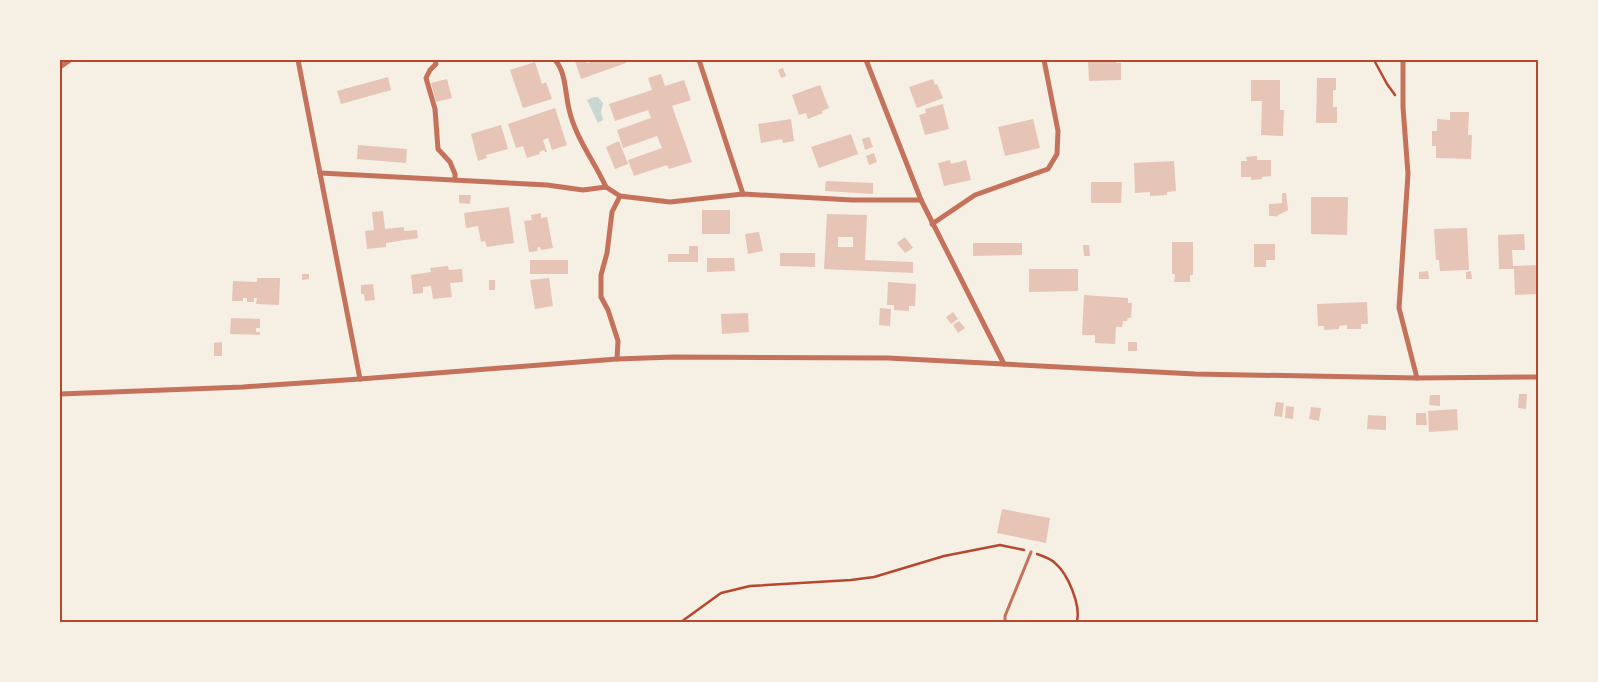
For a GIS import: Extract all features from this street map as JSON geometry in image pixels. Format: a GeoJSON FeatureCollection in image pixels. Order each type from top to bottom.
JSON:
{"type":"FeatureCollection","features":[{"type":"Feature","properties":{"kind":"street"},"geometry":{"type":"LineString","coordinates":[[60,67],[70,60]]}},
{"type":"Feature","properties":{"kind":"street"},"geometry":{"type":"LineString","coordinates":[[298,60],[360,379]]}},
{"type":"Feature","properties":{"kind":"street"},"geometry":{"type":"LineString","coordinates":[[435,60],[436,64],[426,78],[434,109],[438,149],[450,162],[455,174],[455,180]]}},
{"type":"Feature","properties":{"kind":"street"},"geometry":{"type":"LineString","coordinates":[[555,60],[564,80],[569,110],[576,129],[606,187],[620,196],[670,202],[744,194],[852,200],[921,200]]}},
{"type":"Feature","properties":{"kind":"street"},"geometry":{"type":"LineString","coordinates":[[699,60],[744,194]]}},
{"type":"Feature","properties":{"kind":"street"},"geometry":{"type":"LineString","coordinates":[[866,60],[921,200],[1004,364]]}},
{"type":"Feature","properties":{"kind":"street"},"geometry":{"type":"LineString","coordinates":[[932,224],[975,195],[1048,169],[1057,154],[1058,131],[1044,60]]}},
{"type":"Feature","properties":{"kind":"street"},"geometry":{"type":"LineString","coordinates":[[1403,60],[1403,107],[1408,174],[1399,308],[1418,378]]}},
{"type":"Feature","properties":{"kind":"street"},"geometry":{"type":"LineString","coordinates":[[320,173],[547,185],[583,190],[606,187]]}},
{"type":"Feature","properties":{"kind":"street"},"geometry":{"type":"LineString","coordinates":[[617,359],[618,341],[608,310],[601,297],[601,282],[610,235],[612,212],[620,196]]}},
{"type":"Feature","properties":{"kind":"street"},"geometry":{"type":"LineString","coordinates":[[60,394],[243,387],[674,356],[888,358],[1195,374],[1418,378],[1538,376]]}},
{"type":"Feature","properties":{"kind":"lane"},"geometry":{"type":"LineString","coordinates":[[1005,622],[1005,616],[1031,552]]}},
{"type":"Feature","properties":{"kind":"path"},"geometry":{"type":"LineString","coordinates":[[1374,60],[1387,84],[1403,107]]}},
{"type":"Feature","properties":{"kind":"path"},"geometry":{"type":"LineString","coordinates":[[682,622],[721,593],[750,586],[874,577],[944,556],[1000,545],[1031,552],[1054,561],[1064,574],[1077,603],[1077,622]]}},
{"type":"Feature","properties":{"kind":"shaded area"},"geometry":{"type":"Polygon","coordinates":[[[598,97],[603,103],[601,112],[603,120],[598,123],[587,100],[598,97]]]}},
{"type":"Feature","properties":{"kind":"building"},"geometry":{"type":"Polygon","coordinates":[[[586,60],[587,63],[596,60],[625,60],[626,63],[581,79],[575,61],[586,60]]]}},
{"type":"Feature","properties":{"kind":"building"},"geometry":{"type":"Polygon","coordinates":[[[1088,60],[1116,60],[1116,63],[1121,63],[1121,80],[1089,81],[1088,60]]]}},
{"type":"Feature","properties":{"kind":"building"},"geometry":{"type":"Polygon","coordinates":[[[535,62],[542,84],[546,82],[552,99],[523,108],[510,70],[535,62]]]}},
{"type":"Feature","properties":{"kind":"building"},"geometry":{"type":"Polygon","coordinates":[[[783,68],[786,76],[781,78],[778,70],[783,68]]]}},
{"type":"Feature","properties":{"kind":"building"},"geometry":{"type":"Polygon","coordinates":[[[661,74],[665,86],[684,80],[691,100],[672,106],[692,162],[669,169],[667,165],[634,176],[628,160],[662,148],[657,136],[623,148],[617,130],[651,118],[648,110],[615,121],[609,104],[652,90],[648,78],[661,74]]]}},
{"type":"Feature","properties":{"kind":"building"},"geometry":{"type":"Polygon","coordinates":[[[388,77],[391,90],[341,104],[337,91],[388,77]]]}},
{"type":"Feature","properties":{"kind":"building"},"geometry":{"type":"Polygon","coordinates":[[[1317,78],[1336,78],[1336,90],[1333,90],[1333,107],[1337,107],[1337,123],[1316,123],[1317,78]]]}},
{"type":"Feature","properties":{"kind":"building"},"geometry":{"type":"Polygon","coordinates":[[[447,79],[452,98],[436,102],[431,83],[447,79]]]}},
{"type":"Feature","properties":{"kind":"building"},"geometry":{"type":"Polygon","coordinates":[[[933,79],[943,98],[917,108],[909,87],[933,79]]]}},
{"type":"Feature","properties":{"kind":"building"},"geometry":{"type":"Polygon","coordinates":[[[1251,80],[1280,80],[1280,110],[1284,110],[1283,136],[1261,135],[1262,101],[1251,101],[1251,80]]]}},
{"type":"Feature","properties":{"kind":"building"},"geometry":{"type":"Polygon","coordinates":[[[820,85],[829,108],[822,111],[823,113],[808,119],[806,113],[799,115],[792,95],[820,85]]]}},
{"type":"Feature","properties":{"kind":"building"},"geometry":{"type":"Polygon","coordinates":[[[943,104],[949,129],[925,135],[919,115],[926,113],[925,109],[943,104]]]}},
{"type":"Feature","properties":{"kind":"building"},"geometry":{"type":"Polygon","coordinates":[[[555,108],[567,145],[552,150],[548,138],[543,140],[547,152],[544,150],[539,152],[540,154],[527,158],[523,146],[516,148],[508,124],[555,108]]]}},
{"type":"Feature","properties":{"kind":"building"},"geometry":{"type":"Polygon","coordinates":[[[1450,112],[1469,112],[1468,135],[1472,135],[1471,159],[1436,158],[1436,146],[1432,146],[1432,131],[1437,131],[1437,119],[1450,120],[1450,112]]]}},
{"type":"Feature","properties":{"kind":"building"},"geometry":{"type":"Polygon","coordinates":[[[791,119],[794,141],[783,143],[782,139],[761,143],[758,124],[791,119]]]}},
{"type":"Feature","properties":{"kind":"building"},"geometry":{"type":"Polygon","coordinates":[[[1033,119],[1040,148],[1005,156],[998,127],[1033,119]]]}},
{"type":"Feature","properties":{"kind":"building"},"geometry":{"type":"Polygon","coordinates":[[[501,125],[508,149],[486,155],[487,158],[478,161],[471,134],[501,125]]]}},
{"type":"Feature","properties":{"kind":"building"},"geometry":{"type":"Polygon","coordinates":[[[851,134],[858,154],[819,168],[811,147],[851,134]]]}},
{"type":"Feature","properties":{"kind":"building"},"geometry":{"type":"Polygon","coordinates":[[[869,137],[873,147],[865,150],[862,139],[869,137]]]}},
{"type":"Feature","properties":{"kind":"building"},"geometry":{"type":"Polygon","coordinates":[[[619,141],[628,164],[615,169],[606,147],[619,141]]]}},
{"type":"Feature","properties":{"kind":"building"},"geometry":{"type":"Polygon","coordinates":[[[358,145],[407,149],[406,163],[357,159],[358,145]]]}},
{"type":"Feature","properties":{"kind":"building"},"geometry":{"type":"Polygon","coordinates":[[[874,153],[877,162],[869,165],[866,156],[874,153]]]}},
{"type":"Feature","properties":{"kind":"building"},"geometry":{"type":"Polygon","coordinates":[[[1257,156],[1257,160],[1271,160],[1271,176],[1251,180],[1251,177],[1241,177],[1241,161],[1247,161],[1246,157],[1257,156]]]}},
{"type":"Feature","properties":{"kind":"building"},"geometry":{"type":"Polygon","coordinates":[[[950,160],[951,164],[966,160],[971,180],[944,186],[938,163],[950,160]]]}},
{"type":"Feature","properties":{"kind":"building"},"geometry":{"type":"Polygon","coordinates":[[[1174,161],[1176,191],[1167,192],[1167,195],[1150,196],[1150,192],[1135,193],[1134,163],[1174,161]]]}},
{"type":"Feature","properties":{"kind":"building"},"geometry":{"type":"Polygon","coordinates":[[[826,181],[873,183],[873,194],[825,191],[826,181]]]}},
{"type":"Feature","properties":{"kind":"building"},"geometry":{"type":"Polygon","coordinates":[[[1091,182],[1122,182],[1121,203],[1091,203],[1091,182]]]}},
{"type":"Feature","properties":{"kind":"building"},"geometry":{"type":"Polygon","coordinates":[[[1282,193],[1286,193],[1288,210],[1275,217],[1269,216],[1269,204],[1282,203],[1282,193]]]}},
{"type":"Feature","properties":{"kind":"building"},"geometry":{"type":"Polygon","coordinates":[[[459,195],[471,195],[470,204],[459,203],[459,195]]]}},
{"type":"Feature","properties":{"kind":"building"},"geometry":{"type":"Polygon","coordinates":[[[1311,197],[1348,197],[1347,235],[1311,234],[1311,197]]]}},
{"type":"Feature","properties":{"kind":"building"},"geometry":{"type":"Polygon","coordinates":[[[509,207],[514,243],[487,247],[485,241],[481,242],[478,226],[466,228],[464,213],[509,207]]]}},
{"type":"Feature","properties":{"kind":"building"},"geometry":{"type":"Polygon","coordinates":[[[702,210],[730,210],[730,234],[702,234],[702,210]]]}},
{"type":"Feature","properties":{"kind":"building"},"geometry":{"type":"Polygon","coordinates":[[[383,211],[385,229],[404,227],[404,231],[417,230],[418,238],[386,243],[386,247],[367,249],[365,231],[374,230],[372,212],[383,211]]]}},
{"type":"Feature","properties":{"kind":"building"},"geometry":{"type":"Polygon","coordinates":[[[541,213],[541,218],[547,217],[553,248],[541,250],[540,247],[537,248],[538,251],[529,252],[524,221],[532,220],[531,215],[541,213]]]}},
{"type":"Feature","properties":{"kind":"building"},"geometry":{"type":"Polygon","coordinates":[[[827,214],[867,215],[865,260],[913,262],[913,273],[824,269],[827,214]],[[838,237],[838,247],[853,247],[853,237],[838,237]]]}},
{"type":"Feature","properties":{"kind":"building"},"geometry":{"type":"Polygon","coordinates":[[[1467,228],[1469,270],[1440,271],[1439,260],[1436,260],[1434,229],[1467,228]]]}},
{"type":"Feature","properties":{"kind":"building"},"geometry":{"type":"Polygon","coordinates":[[[759,232],[763,251],[748,254],[745,234],[759,232]]]}},
{"type":"Feature","properties":{"kind":"building"},"geometry":{"type":"Polygon","coordinates":[[[1524,234],[1525,250],[1512,250],[1513,266],[1538,265],[1538,294],[1515,295],[1514,269],[1499,269],[1498,235],[1524,234]]]}},
{"type":"Feature","properties":{"kind":"building"},"geometry":{"type":"Polygon","coordinates":[[[905,237],[913,248],[905,253],[897,243],[905,237]]]}},
{"type":"Feature","properties":{"kind":"building"},"geometry":{"type":"Polygon","coordinates":[[[1172,242],[1193,242],[1193,275],[1190,275],[1190,282],[1174,282],[1175,274],[1172,274],[1172,242]]]}},
{"type":"Feature","properties":{"kind":"building"},"geometry":{"type":"Polygon","coordinates":[[[973,243],[1022,243],[1022,255],[973,256],[973,243]]]}},
{"type":"Feature","properties":{"kind":"building"},"geometry":{"type":"Polygon","coordinates":[[[1254,244],[1275,244],[1275,260],[1266,260],[1266,267],[1254,267],[1254,244]]]}},
{"type":"Feature","properties":{"kind":"building"},"geometry":{"type":"Polygon","coordinates":[[[1083,245],[1089,245],[1090,256],[1084,256],[1083,245]]]}},
{"type":"Feature","properties":{"kind":"building"},"geometry":{"type":"Polygon","coordinates":[[[689,246],[698,246],[698,262],[668,262],[668,254],[689,254],[689,246]]]}},
{"type":"Feature","properties":{"kind":"building"},"geometry":{"type":"Polygon","coordinates":[[[780,253],[815,253],[815,267],[780,266],[780,253]]]}},
{"type":"Feature","properties":{"kind":"building"},"geometry":{"type":"Polygon","coordinates":[[[707,258],[734,258],[735,271],[707,272],[707,258]]]}},
{"type":"Feature","properties":{"kind":"building"},"geometry":{"type":"Polygon","coordinates":[[[530,260],[568,260],[568,274],[530,274],[530,260]]]}},
{"type":"Feature","properties":{"kind":"building"},"geometry":{"type":"Polygon","coordinates":[[[448,266],[449,270],[462,269],[463,282],[450,283],[452,297],[433,299],[431,286],[423,287],[423,293],[413,294],[411,275],[431,272],[430,268],[448,266]]]}},
{"type":"Feature","properties":{"kind":"building"},"geometry":{"type":"Polygon","coordinates":[[[1029,269],[1078,269],[1078,291],[1029,292],[1029,269]]]}},
{"type":"Feature","properties":{"kind":"building"},"geometry":{"type":"Polygon","coordinates":[[[1428,271],[1429,279],[1419,279],[1419,272],[1428,271]]]}},
{"type":"Feature","properties":{"kind":"building"},"geometry":{"type":"Polygon","coordinates":[[[1471,271],[1472,279],[1466,279],[1466,272],[1471,271]]]}},
{"type":"Feature","properties":{"kind":"building"},"geometry":{"type":"Polygon","coordinates":[[[302,274],[309,274],[309,279],[302,280],[302,274]]]}},
{"type":"Feature","properties":{"kind":"building"},"geometry":{"type":"Polygon","coordinates":[[[257,278],[280,278],[279,305],[256,304],[257,298],[254,298],[254,302],[247,302],[247,298],[243,298],[243,301],[232,301],[233,281],[257,282],[257,278]]]}},
{"type":"Feature","properties":{"kind":"building"},"geometry":{"type":"Polygon","coordinates":[[[549,278],[553,306],[535,309],[530,280],[549,278]]]}},
{"type":"Feature","properties":{"kind":"building"},"geometry":{"type":"Polygon","coordinates":[[[489,280],[495,280],[495,290],[489,290],[489,280]]]}},
{"type":"Feature","properties":{"kind":"building"},"geometry":{"type":"Polygon","coordinates":[[[888,282],[916,284],[915,306],[909,306],[909,311],[894,310],[894,305],[887,305],[888,282]]]}},
{"type":"Feature","properties":{"kind":"building"},"geometry":{"type":"Polygon","coordinates":[[[373,284],[375,300],[365,301],[364,294],[361,294],[361,285],[373,284]]]}},
{"type":"Feature","properties":{"kind":"building"},"geometry":{"type":"Polygon","coordinates":[[[1084,295],[1128,298],[1128,303],[1132,303],[1131,318],[1123,321],[1122,327],[1116,327],[1115,344],[1095,343],[1095,335],[1082,335],[1084,295]]]}},
{"type":"Feature","properties":{"kind":"building"},"geometry":{"type":"Polygon","coordinates":[[[1367,302],[1368,324],[1361,324],[1361,329],[1347,329],[1347,325],[1339,326],[1339,329],[1324,330],[1324,326],[1318,326],[1317,304],[1367,302]]]}},
{"type":"Feature","properties":{"kind":"building"},"geometry":{"type":"Polygon","coordinates":[[[880,308],[891,309],[890,326],[879,325],[880,308]]]}},
{"type":"Feature","properties":{"kind":"building"},"geometry":{"type":"Polygon","coordinates":[[[953,312],[958,319],[951,324],[946,317],[953,312]]]}},
{"type":"Feature","properties":{"kind":"building"},"geometry":{"type":"Polygon","coordinates":[[[748,313],[749,332],[722,334],[721,314],[748,313]]]}},
{"type":"Feature","properties":{"kind":"building"},"geometry":{"type":"Polygon","coordinates":[[[231,318],[260,319],[260,328],[256,328],[256,332],[260,332],[260,335],[230,334],[231,318]]]}},
{"type":"Feature","properties":{"kind":"building"},"geometry":{"type":"Polygon","coordinates":[[[959,321],[965,328],[958,333],[953,325],[959,321]]]}},
{"type":"Feature","properties":{"kind":"building"},"geometry":{"type":"Polygon","coordinates":[[[222,342],[222,356],[214,356],[214,343],[222,342]]]}},
{"type":"Feature","properties":{"kind":"building"},"geometry":{"type":"Polygon","coordinates":[[[1128,342],[1137,342],[1137,351],[1128,351],[1128,342]]]}},
{"type":"Feature","properties":{"kind":"building"},"geometry":{"type":"Polygon","coordinates":[[[1519,394],[1527,394],[1526,409],[1518,408],[1519,394]]]}},
{"type":"Feature","properties":{"kind":"building"},"geometry":{"type":"Polygon","coordinates":[[[1430,395],[1440,395],[1440,406],[1429,405],[1430,395]]]}},
{"type":"Feature","properties":{"kind":"building"},"geometry":{"type":"Polygon","coordinates":[[[1276,402],[1284,403],[1282,417],[1274,416],[1276,402]]]}},
{"type":"Feature","properties":{"kind":"building"},"geometry":{"type":"Polygon","coordinates":[[[1286,406],[1294,407],[1293,419],[1285,418],[1286,406]]]}},
{"type":"Feature","properties":{"kind":"building"},"geometry":{"type":"Polygon","coordinates":[[[1311,407],[1321,408],[1319,421],[1309,419],[1311,407]]]}},
{"type":"Feature","properties":{"kind":"building"},"geometry":{"type":"Polygon","coordinates":[[[1457,409],[1458,430],[1429,432],[1428,411],[1457,409]]]}},
{"type":"Feature","properties":{"kind":"building"},"geometry":{"type":"Polygon","coordinates":[[[1416,413],[1426,413],[1427,425],[1416,425],[1416,413]]]}},
{"type":"Feature","properties":{"kind":"building"},"geometry":{"type":"Polygon","coordinates":[[[1368,415],[1386,416],[1386,430],[1367,429],[1368,415]]]}},
{"type":"Feature","properties":{"kind":"building"},"geometry":{"type":"Polygon","coordinates":[[[1002,509],[1050,518],[1046,543],[997,533],[1002,509]]]}}]}
